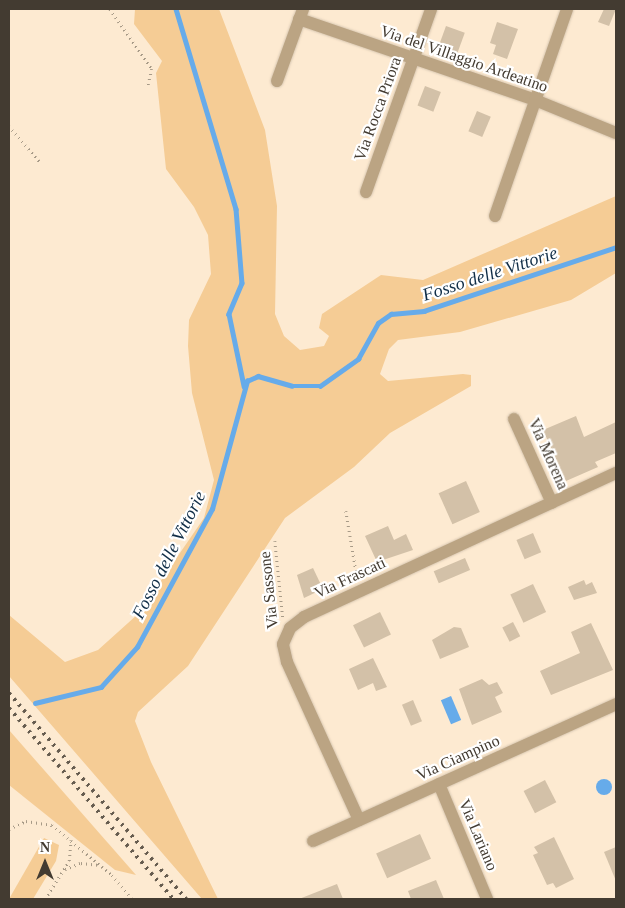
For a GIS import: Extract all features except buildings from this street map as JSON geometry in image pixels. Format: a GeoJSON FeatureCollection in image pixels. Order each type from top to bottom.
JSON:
{"type":"FeatureCollection","features":[{"type":"Feature","properties":{"kind":"street","name":"Via Rocca Priora"},"geometry":{"type":"LineString","coordinates":[[366,192],[431,9]]}},
{"type":"Feature","properties":{"kind":"street"},"geometry":{"type":"LineString","coordinates":[[495,216],[567,9]]}},
{"type":"Feature","properties":{"kind":"street","name":"Via del Villaggio Ardeatino"},"geometry":{"type":"LineString","coordinates":[[301,14],[413,58],[536,100],[616,133]]}},
{"type":"Feature","properties":{"kind":"street"},"geometry":{"type":"LineString","coordinates":[[277,81],[301,14]]}},
{"type":"Feature","properties":{"kind":"street","name":"Via Morena"},"geometry":{"type":"LineString","coordinates":[[514,419],[552,503]]}},
{"type":"Feature","properties":{"kind":"street","name":"Via Frascati"},"geometry":{"type":"LineString","coordinates":[[285,636],[304,617],[616,473]]}},
{"type":"Feature","properties":{"kind":"street"},"geometry":{"type":"LineString","coordinates":[[285,636],[287,662],[359,820]]}},
{"type":"Feature","properties":{"kind":"street","name":"Via Ciampino"},"geometry":{"type":"LineString","coordinates":[[313,841],[616,704]]}},
{"type":"Feature","properties":{"kind":"street","name":"Via Lariano"},"geometry":{"type":"LineString","coordinates":[[439,784],[487,899]]}},
{"type":"Feature","properties":{"kind":"path"},"geometry":{"type":"LineString","coordinates":[[110,9],[152,69],[148,86]]}},
{"type":"Feature","properties":{"kind":"path"},"geometry":{"type":"LineString","coordinates":[[9,126],[40,162]]}},
{"type":"Feature","properties":{"kind":"path"},"geometry":{"type":"LineString","coordinates":[[346,511],[360,591]]}},
{"type":"Feature","properties":{"kind":"path","name":"Via Sassone"},"geometry":{"type":"LineString","coordinates":[[275,541],[285,636]]}},
{"type":"Feature","properties":{"kind":"path"},"geometry":{"type":"LineString","coordinates":[[9,829],[41,820],[71,839],[102,866],[132,899]]}},
{"type":"Feature","properties":{"kind":"path"},"geometry":{"type":"LineString","coordinates":[[45,899],[64,870],[71,839]]}},
{"type":"Feature","properties":{"kind":"path"},"geometry":{"type":"LineString","coordinates":[[64,870],[81,863],[102,866]]}},
{"type":"Feature","properties":{"kind":"shaded area"},"geometry":{"type":"Polygon","coordinates":[[[135,9],[219,9],[265,130],[277,206],[275,314],[284,336],[300,350],[324,346],[329,336],[319,328],[322,314],[381,275],[423,280],[616,196],[616,273],[571,300],[460,332],[398,340],[389,349],[380,374],[388,381],[463,374],[471,375],[471,386],[390,433],[354,467],[285,518],[188,666],[138,712],[135,721],[151,762],[218,899],[202,899],[9,676],[9,615],[65,662],[98,650],[138,614],[204,518],[214,480],[192,393],[188,346],[189,320],[211,274],[208,235],[194,207],[166,169],[156,73],[162,61],[134,24],[135,9]]]}},
{"type":"Feature","properties":{"kind":"shaded area"},"geometry":{"type":"Polygon","coordinates":[[[9,730],[136,875],[115,870],[9,785],[9,730]]]}},
{"type":"Feature","properties":{"kind":"shaded area"},"geometry":{"type":"Polygon","coordinates":[[[44,838],[59,845],[56,861],[33,899],[9,899],[44,838]]]}},
{"type":"Feature","properties":{"kind":"water"},"geometry":{"type":"Polygon","coordinates":[[[451,696],[461,720],[451,724],[441,700],[451,696]]]}},
{"type":"Feature","properties":{"kind":"water"},"geometry":{"type":"Polygon","coordinates":[[[601,779],[607,779],[612,784],[610,793],[601,795],[596,790],[596,784],[601,779]]]}},
{"type":"Feature","properties":{"kind":"waterway"},"geometry":{"type":"LineString","coordinates":[[176,9],[236,209],[242,283],[229,314],[244,386]]}},
{"type":"Feature","properties":{"kind":"waterway","name":"Fosso delle Vittorie"},"geometry":{"type":"LineString","coordinates":[[35,703],[101,687],[137,647],[212,509],[247,381],[258,376],[292,386],[320,386],[358,359],[378,323],[391,314],[424,311],[616,247]]}},
{"type":"Feature","properties":{"kind":"railway"},"geometry":{"type":"LineString","coordinates":[[9,693],[186,899]]}},
{"type":"Feature","properties":{"kind":"railway"},"geometry":{"type":"LineString","coordinates":[[9,708],[173,899]]}}]}
